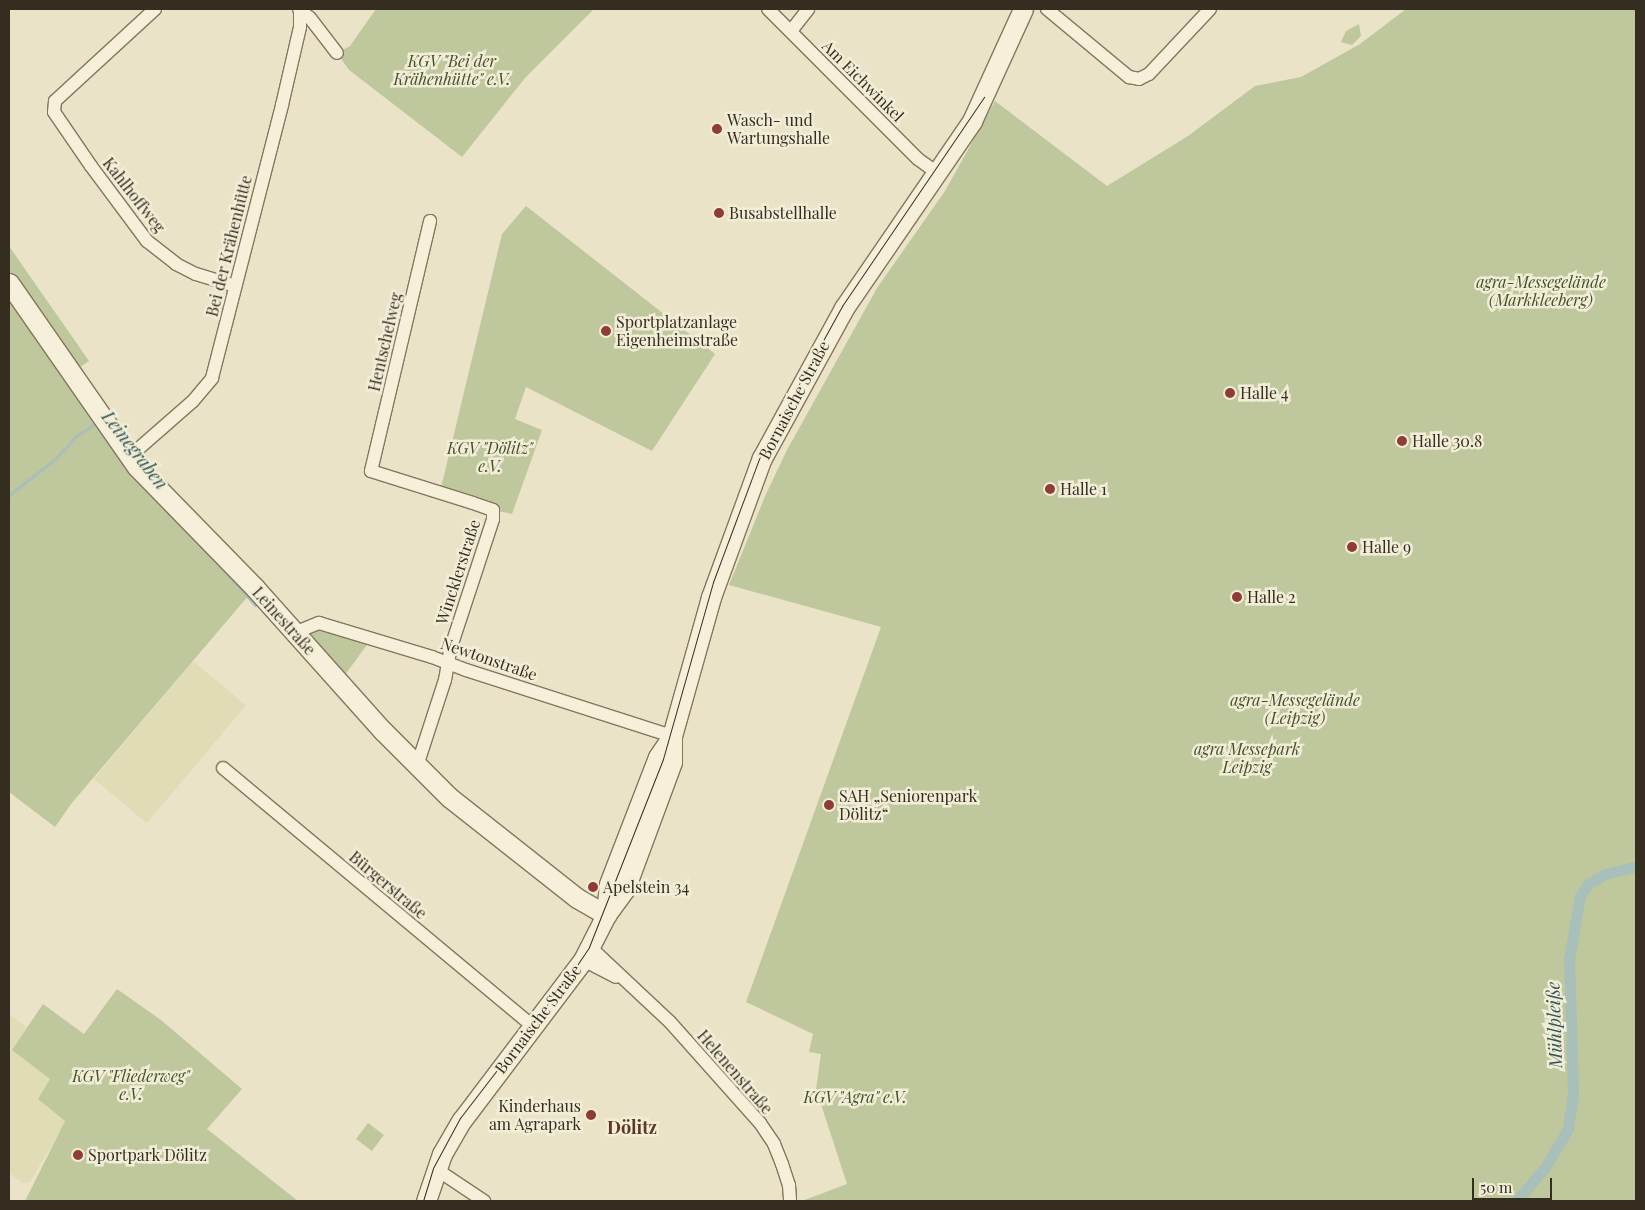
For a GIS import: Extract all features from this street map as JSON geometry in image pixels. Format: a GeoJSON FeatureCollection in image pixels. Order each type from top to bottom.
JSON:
{"type":"FeatureCollection","features":[{"type":"Feature","properties":{"kind":"main road","name":"Bornaische Straße"},"geometry":{"type":"LineString","coordinates":[[426,1201],[436,1169],[462,1120],[587,954],[606,914],[625,889],[672,762],[672,736],[711,598],[762,458],[844,308],[972,121],[1023,9]]}},
{"type":"Feature","properties":{"kind":"main road","name":"Leinestraße"},"geometry":{"type":"LineString","coordinates":[[9,283],[73,372],[128,455],[417,766],[449,797],[577,898],[606,914]]}},
{"type":"Feature","properties":{"kind":"street","name":"Kahlhoffweg"},"geometry":{"type":"LineString","coordinates":[[156,9],[55,101],[54,112],[91,166],[147,241],[176,264],[196,274],[235,286]]}},
{"type":"Feature","properties":{"kind":"street"},"geometry":{"type":"LineString","coordinates":[[299,9],[310,18],[337,53]]}},
{"type":"Feature","properties":{"kind":"street","name":"Bei der Krähenhütte"},"geometry":{"type":"LineString","coordinates":[[128,455],[137,450],[206,387],[215,368],[300,27],[299,9]]}},
{"type":"Feature","properties":{"kind":"street","name":"Am Eichwinkel"},"geometry":{"type":"LineString","coordinates":[[768,9],[918,159],[937,173]]}},
{"type":"Feature","properties":{"kind":"street"},"geometry":{"type":"LineString","coordinates":[[791,31],[808,9]]}},
{"type":"Feature","properties":{"kind":"street"},"geometry":{"type":"LineString","coordinates":[[1047,9],[1129,77],[1139,79],[1149,74],[1210,9]]}},
{"type":"Feature","properties":{"kind":"street","name":"Hentschelweg"},"geometry":{"type":"LineString","coordinates":[[371,471],[430,221]]}},
{"type":"Feature","properties":{"kind":"street","name":"Wincklerstraße"},"geometry":{"type":"LineString","coordinates":[[371,471],[493,510],[493,519],[451,647],[449,663],[417,766]]}},
{"type":"Feature","properties":{"kind":"street","name":"Newtonstraße"},"geometry":{"type":"LineString","coordinates":[[294,632],[319,622],[672,736]]}},
{"type":"Feature","properties":{"kind":"street","name":"Bürgerstraße"},"geometry":{"type":"LineString","coordinates":[[223,768],[533,1026]]}},
{"type":"Feature","properties":{"kind":"street","name":"Helenenstraße"},"geometry":{"type":"LineString","coordinates":[[587,954],[628,981],[670,1022],[760,1123],[774,1144],[782,1164],[789,1185],[790,1201]]}},
{"type":"Feature","properties":{"kind":"street"},"geometry":{"type":"LineString","coordinates":[[436,1169],[484,1201]]}},
{"type":"Feature","properties":{"kind":"shaded area"},"geometry":{"type":"Polygon","coordinates":[[[193,661],[246,705],[147,823],[94,779],[193,661]]]}},
{"type":"Feature","properties":{"kind":"shaded area"},"geometry":{"type":"Polygon","coordinates":[[[9,1014],[27,1027],[12,1050],[51,1079],[66,1121],[30,1182],[23,1183],[9,1173],[9,1014]]]}},
{"type":"Feature","properties":{"kind":"green space","name":"KGV \"Bei der Krähenhütte\" e.V."},"geometry":{"type":"Polygon","coordinates":[[[376,9],[594,9],[525,78],[462,157],[349,70],[337,53],[350,46],[376,9]]]}},
{"type":"Feature","properties":{"kind":"green space","name":"agra-Messegelände (Leipzig)"},"geometry":{"type":"Polygon","coordinates":[[[1406,9],[1636,9],[1636,1201],[802,1201],[847,1184],[816,1089],[821,1054],[809,1052],[813,1034],[746,1002],[881,627],[729,585],[766,494],[787,450],[877,288],[945,191],[995,101],[1107,186],[1188,136],[1255,86],[1301,77],[1360,44],[1406,9]]]}},
{"type":"Feature","properties":{"kind":"green space"},"geometry":{"type":"Polygon","coordinates":[[[1359,24],[1361,36],[1352,45],[1341,42],[1346,31],[1359,24]]]}},
{"type":"Feature","properties":{"kind":"green space","name":"KGV \"Dölitz\" e.V."},"geometry":{"type":"Polygon","coordinates":[[[526,206],[715,354],[652,451],[526,387],[515,419],[542,430],[512,514],[493,510],[440,492],[502,234],[526,206]]]}},
{"type":"Feature","properties":{"kind":"green space"},"geometry":{"type":"Polygon","coordinates":[[[9,246],[89,361],[73,372],[128,455],[255,588],[71,804],[55,827],[9,792],[9,246]]]}},
{"type":"Feature","properties":{"kind":"green space"},"geometry":{"type":"Polygon","coordinates":[[[319,623],[372,638],[339,683],[294,633],[319,623]]]}},
{"type":"Feature","properties":{"kind":"green space","name":"KGV \"Fliederweg\" e.V."},"geometry":{"type":"Polygon","coordinates":[[[117,989],[161,1020],[242,1089],[207,1129],[298,1201],[25,1201],[65,1121],[38,1099],[50,1079],[12,1050],[43,1004],[84,1034],[117,989]]]}},
{"type":"Feature","properties":{"kind":"green space"},"geometry":{"type":"Polygon","coordinates":[[[368,1123],[384,1135],[372,1151],[356,1139],[368,1123]]]}},
{"type":"Feature","properties":{"kind":"waterway"},"geometry":{"type":"LineString","coordinates":[[9,495],[54,460],[76,436],[96,423]]}},
{"type":"Feature","properties":{"kind":"waterway","name":"Leinegraben"},"geometry":{"type":"LineString","coordinates":[[113,449],[123,463]]}},
{"type":"Feature","properties":{"kind":"waterway","name":"Leinegraben"},"geometry":{"type":"LineString","coordinates":[[218,563],[255,605]]}},
{"type":"Feature","properties":{"kind":"waterway","name":"Mühlpleiße"},"geometry":{"type":"LineString","coordinates":[[1516,1201],[1544,1169],[1568,1129],[1573,1092],[1569,959],[1580,896],[1588,884],[1605,874],[1636,866]]}},
{"type":"Feature","properties":{"kind":"tram line"},"geometry":{"type":"LineString","coordinates":[[423,1201],[433,1168],[460,1118],[571,974],[589,947],[663,759],[713,582],[762,451],[842,306],[984,97]]}},
{"type":"Feature","properties":{"kind":"place","name":"Wasch- und Wartungshalle"},"geometry":{"type":"Point","coordinates":[717,129]}},
{"type":"Feature","properties":{"kind":"place","name":"Busabstellhalle"},"geometry":{"type":"Point","coordinates":[719,213]}},
{"type":"Feature","properties":{"kind":"place","name":"Sportplatzanlage Eigenheimstraße"},"geometry":{"type":"Point","coordinates":[606,331]}},
{"type":"Feature","properties":{"kind":"place","name":"Halle 4"},"geometry":{"type":"Point","coordinates":[1230,393]}},
{"type":"Feature","properties":{"kind":"place","name":"Halle 30.8"},"geometry":{"type":"Point","coordinates":[1402,441]}},
{"type":"Feature","properties":{"kind":"place","name":"Halle 1"},"geometry":{"type":"Point","coordinates":[1050,489]}},
{"type":"Feature","properties":{"kind":"place","name":"Halle 9"},"geometry":{"type":"Point","coordinates":[1352,547]}},
{"type":"Feature","properties":{"kind":"place","name":"Halle 2"},"geometry":{"type":"Point","coordinates":[1237,597]}},
{"type":"Feature","properties":{"kind":"place","name":"SAH „Seniorenpark Dölitz“"},"geometry":{"type":"Point","coordinates":[829,805]}},
{"type":"Feature","properties":{"kind":"place","name":"Apelstein 34"},"geometry":{"type":"Point","coordinates":[593,887]}},
{"type":"Feature","properties":{"kind":"place","name":"Kinderhaus am Agrapark"},"geometry":{"type":"Point","coordinates":[591,1115]}},
{"type":"Feature","properties":{"kind":"place","name":"Sportpark Dölitz"},"geometry":{"type":"Point","coordinates":[78,1155]}},
{"type":"Feature","properties":{"kind":"district","name":"Dölitz"},"geometry":{"type":"Point","coordinates":[632,1127]}},
{"type":"Feature","properties":{"kind":"park label","name":"agra-Messegelände (Markkleeberg)"},"geometry":{"type":"Point","coordinates":[1541,291]}},
{"type":"Feature","properties":{"kind":"park label","name":"agra Messepark Leipzig"},"geometry":{"type":"Point","coordinates":[1247,758]}},
{"type":"Feature","properties":{"kind":"park label","name":"KGV \"Agra\" e.V."},"geometry":{"type":"Point","coordinates":[855,1097]}}]}
